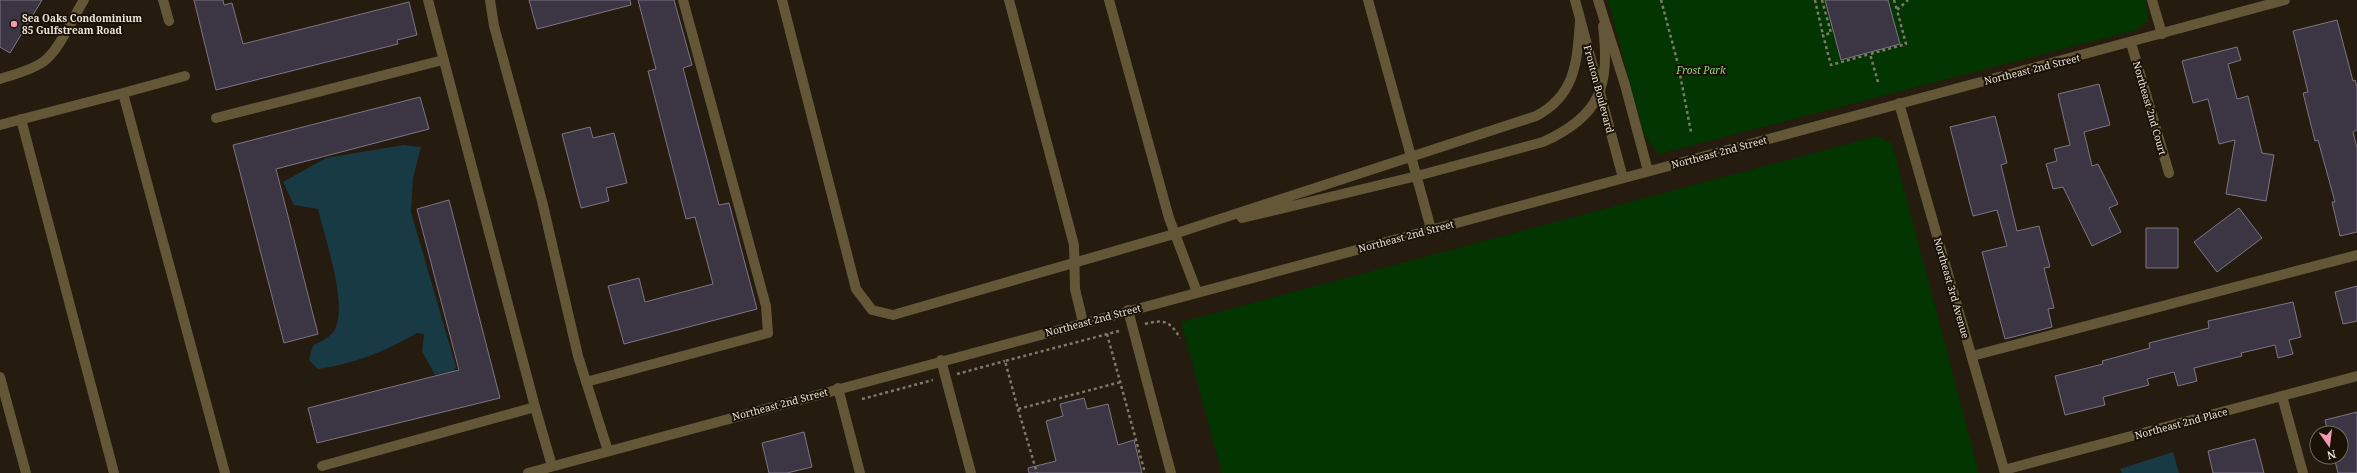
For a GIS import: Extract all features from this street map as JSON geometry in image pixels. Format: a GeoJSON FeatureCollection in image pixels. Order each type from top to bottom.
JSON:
{"type":"FeatureCollection","features":[{"type":"Feature","properties":{"kind":"street"},"geometry":{"type":"LineString","coordinates":[[0,79],[28,70],[44,61],[55,48],[84,0]]}},
{"type":"Feature","properties":{"kind":"street"},"geometry":{"type":"LineString","coordinates":[[163,0],[169,21]]}},
{"type":"Feature","properties":{"kind":"street"},"geometry":{"type":"LineString","coordinates":[[428,0],[535,407],[552,466]]}},
{"type":"Feature","properties":{"kind":"street"},"geometry":{"type":"LineString","coordinates":[[490,0],[494,26],[542,201],[578,356],[608,451]]}},
{"type":"Feature","properties":{"kind":"street"},"geometry":{"type":"LineString","coordinates":[[586,382],[768,333],[766,306],[683,0]]}},
{"type":"Feature","properties":{"kind":"street"},"geometry":{"type":"LineString","coordinates":[[782,0],[856,289],[872,310],[893,315],[1174,234],[1530,118],[1549,110],[1566,89],[1576,65],[1580,19]]}},
{"type":"Feature","properties":{"kind":"street"},"geometry":{"type":"LineString","coordinates":[[1009,0],[1074,245],[1075,289],[1083,322]]}},
{"type":"Feature","properties":{"kind":"street"},"geometry":{"type":"LineString","coordinates":[[1109,0],[1174,234],[1197,292]]}},
{"type":"Feature","properties":{"kind":"street"},"geometry":{"type":"LineString","coordinates":[[1368,0],[1431,229]]}},
{"type":"Feature","properties":{"kind":"street","name":"Fronton Boulevard"},"geometry":{"type":"LineString","coordinates":[[1575,0],[1623,178]]}},
{"type":"Feature","properties":{"kind":"street"},"geometry":{"type":"LineString","coordinates":[[1598,0],[1625,85],[1648,171]]}},
{"type":"Feature","properties":{"kind":"street"},"geometry":{"type":"LineString","coordinates":[[2152,0],[2162,34]]}},
{"type":"Feature","properties":{"kind":"street","name":"Northeast 2nd Street"},"geometry":{"type":"LineString","coordinates":[[528,473],[941,360],[1899,103],[2131,43],[2285,0]]}},
{"type":"Feature","properties":{"kind":"street"},"geometry":{"type":"LineString","coordinates":[[1174,234],[1417,176],[1543,142],[1562,134],[1578,122],[1600,94],[1605,74],[1606,54],[1602,16]]}},
{"type":"Feature","properties":{"kind":"street","name":"Northeast 2nd Court"},"geometry":{"type":"LineString","coordinates":[[2131,43],[2169,173]]}},
{"type":"Feature","properties":{"kind":"street"},"geometry":{"type":"LineString","coordinates":[[216,118],[443,60]]}},
{"type":"Feature","properties":{"kind":"street"},"geometry":{"type":"LineString","coordinates":[[0,125],[185,76]]}},
{"type":"Feature","properties":{"kind":"street"},"geometry":{"type":"LineString","coordinates":[[123,93],[225,473]]}},
{"type":"Feature","properties":{"kind":"street","name":"Northeast 3rd Avenue"},"geometry":{"type":"LineString","coordinates":[[1899,103],[2005,471]]}},
{"type":"Feature","properties":{"kind":"street"},"geometry":{"type":"LineString","coordinates":[[21,119],[114,473]]}},
{"type":"Feature","properties":{"kind":"street"},"geometry":{"type":"LineString","coordinates":[[1972,356],[2357,255]]}},
{"type":"Feature","properties":{"kind":"street"},"geometry":{"type":"LineString","coordinates":[[1128,310],[1171,473]]}},
{"type":"Feature","properties":{"kind":"street"},"geometry":{"type":"LineString","coordinates":[[941,360],[971,473]]}},
{"type":"Feature","properties":{"kind":"street","name":"Northeast 2nd Place"},"geometry":{"type":"LineString","coordinates":[[2005,471],[2357,376]]}},
{"type":"Feature","properties":{"kind":"street"},"geometry":{"type":"LineString","coordinates":[[0,377],[26,473]]}},
{"type":"Feature","properties":{"kind":"street"},"geometry":{"type":"LineString","coordinates":[[838,388],[860,473]]}},
{"type":"Feature","properties":{"kind":"street"},"geometry":{"type":"LineString","coordinates":[[2282,396],[2303,473]]}},
{"type":"Feature","properties":{"kind":"street"},"geometry":{"type":"LineString","coordinates":[[322,466],[535,407]]}},
{"type":"Feature","properties":{"kind":"path"},"geometry":{"type":"LineString","coordinates":[[1661,0],[1678,64],[1691,132]]}},
{"type":"Feature","properties":{"kind":"path"},"geometry":{"type":"LineString","coordinates":[[1815,0],[1831,64],[1906,44],[1894,0]]}},
{"type":"Feature","properties":{"kind":"path"},"geometry":{"type":"LineString","coordinates":[[1822,0],[1831,33],[1823,35]]}},
{"type":"Feature","properties":{"kind":"path"},"geometry":{"type":"LineString","coordinates":[[1897,10],[1908,0]]}},
{"type":"Feature","properties":{"kind":"path"},"geometry":{"type":"LineString","coordinates":[[1870,54],[1878,82]]}},
{"type":"Feature","properties":{"kind":"path"},"geometry":{"type":"LineString","coordinates":[[1037,473],[1005,361],[1159,320],[1169,324],[1180,338]]}},
{"type":"Feature","properties":{"kind":"path"},"geometry":{"type":"LineString","coordinates":[[1107,334],[1146,473]]}},
{"type":"Feature","properties":{"kind":"path"},"geometry":{"type":"LineString","coordinates":[[1018,409],[1120,382]]}},
{"type":"Feature","properties":{"kind":"path"},"geometry":{"type":"LineString","coordinates":[[1070,395],[1071,401]]}},
{"type":"Feature","properties":{"kind":"green space","name":"Frost Park"},"geometry":{"type":"Polygon","coordinates":[[[1608,0],[2145,0],[2147,21],[2136,30],[1659,154],[1644,135],[1608,0]]]}},
{"type":"Feature","properties":{"kind":"green space"},"geometry":{"type":"Polygon","coordinates":[[[1877,136],[1892,143],[1979,473],[1222,473],[1181,322],[1877,136]]]}},
{"type":"Feature","properties":{"kind":"water"},"geometry":{"type":"Polygon","coordinates":[[[403,145],[421,147],[413,178],[411,212],[456,367],[453,371],[435,375],[422,351],[424,334],[417,333],[394,346],[369,356],[344,364],[318,369],[309,360],[313,345],[328,338],[336,328],[339,312],[336,283],[318,209],[294,205],[283,182],[326,158],[403,145]]]}},
{"type":"Feature","properties":{"kind":"water"},"geometry":{"type":"Polygon","coordinates":[[[2173,452],[2179,473],[2122,473],[2120,469],[2173,452]]]}},
{"type":"Feature","properties":{"kind":"building","name":"Sea Oaks Condominium 85 Gulfstream Road"},"geometry":{"type":"Polygon","coordinates":[[[0,0],[42,0],[10,53],[0,47],[0,0]]]}},
{"type":"Feature","properties":{"kind":"building"},"geometry":{"type":"Polygon","coordinates":[[[194,0],[223,0],[224,5],[232,3],[243,44],[409,2],[417,35],[397,40],[398,44],[216,90],[194,0]]]}},
{"type":"Feature","properties":{"kind":"building"},"geometry":{"type":"Polygon","coordinates":[[[529,0],[630,0],[631,5],[537,29],[529,0]]]}},
{"type":"Feature","properties":{"kind":"building"},"geometry":{"type":"Polygon","coordinates":[[[638,0],[674,0],[692,65],[683,68],[719,205],[729,203],[757,309],[624,344],[608,286],[639,278],[645,302],[713,284],[695,217],[686,219],[648,71],[656,69],[638,0]]]}},
{"type":"Feature","properties":{"kind":"building"},"geometry":{"type":"Polygon","coordinates":[[[1825,0],[1888,0],[1900,44],[1841,60],[1825,0]]]}},
{"type":"Feature","properties":{"kind":"building"},"geometry":{"type":"Polygon","coordinates":[[[2337,20],[2353,81],[2355,80],[2357,87],[2357,130],[2353,132],[2357,148],[2357,232],[2340,236],[2332,202],[2335,202],[2318,140],[2315,141],[2303,93],[2308,92],[2293,31],[2337,20]]]}},
{"type":"Feature","properties":{"kind":"building"},"geometry":{"type":"Polygon","coordinates":[[[2237,47],[2241,60],[2228,64],[2237,99],[2248,96],[2262,153],[2274,155],[2266,201],[2226,194],[2235,140],[2219,144],[2208,99],[2193,103],[2182,61],[2237,47]]]}},
{"type":"Feature","properties":{"kind":"building"},"geometry":{"type":"Polygon","coordinates":[[[2099,84],[2110,125],[2084,132],[2092,166],[2098,164],[2118,204],[2109,208],[2121,232],[2092,246],[2063,187],[2053,189],[2046,164],[2057,161],[2054,149],[2070,145],[2058,94],[2099,84]]]}},
{"type":"Feature","properties":{"kind":"building"},"geometry":{"type":"Polygon","coordinates":[[[420,97],[429,129],[276,169],[318,334],[284,343],[233,145],[420,97]]]}},
{"type":"Feature","properties":{"kind":"building"},"geometry":{"type":"Polygon","coordinates":[[[1995,116],[2007,163],[2001,165],[2017,231],[2039,226],[2050,267],[2044,268],[2054,308],[2048,309],[2052,327],[2005,339],[1982,252],[2007,246],[1997,210],[1973,216],[1950,127],[1995,116]]]}},
{"type":"Feature","properties":{"kind":"building"},"geometry":{"type":"Polygon","coordinates":[[[590,127],[593,138],[614,133],[627,183],[606,188],[609,201],[581,208],[562,134],[590,127]]]}},
{"type":"Feature","properties":{"kind":"building"},"geometry":{"type":"Polygon","coordinates":[[[449,200],[500,398],[317,443],[308,408],[459,370],[417,209],[449,200]]]}},
{"type":"Feature","properties":{"kind":"building"},"geometry":{"type":"Polygon","coordinates":[[[2239,208],[2262,238],[2217,272],[2194,242],[2239,208]]]}},
{"type":"Feature","properties":{"kind":"building"},"geometry":{"type":"Polygon","coordinates":[[[2146,228],[2178,228],[2178,268],[2146,268],[2146,228]]]}},
{"type":"Feature","properties":{"kind":"building"},"geometry":{"type":"Polygon","coordinates":[[[2357,286],[2357,321],[2343,324],[2335,292],[2357,286]]]}},
{"type":"Feature","properties":{"kind":"building"},"geometry":{"type":"Polygon","coordinates":[[[2293,302],[2301,337],[2289,340],[2293,354],[2278,358],[2275,345],[2241,353],[2242,356],[2194,368],[2197,381],[2178,386],[2174,372],[2147,379],[2149,385],[2103,397],[2105,405],[2065,415],[2055,376],[2103,364],[2102,361],[2150,348],[2149,343],[2209,328],[2208,321],[2293,302]]]}},
{"type":"Feature","properties":{"kind":"building"},"geometry":{"type":"Polygon","coordinates":[[[1084,398],[1087,409],[1108,404],[1118,445],[1134,440],[1142,473],[1029,473],[1028,468],[1056,461],[1046,421],[1063,416],[1060,404],[1084,398]]]}},
{"type":"Feature","properties":{"kind":"building"},"geometry":{"type":"Polygon","coordinates":[[[2357,412],[2357,473],[2338,473],[2336,465],[2349,465],[2349,425],[2326,425],[2325,420],[2357,412]]]}},
{"type":"Feature","properties":{"kind":"building"},"geometry":{"type":"Polygon","coordinates":[[[804,432],[812,467],[787,473],[769,473],[762,443],[804,432]]]}},
{"type":"Feature","properties":{"kind":"building"},"geometry":{"type":"Polygon","coordinates":[[[2255,439],[2264,473],[2213,473],[2208,451],[2255,439]]]}},
{"type":"Feature","properties":{"kind":"place","name":"Sea Oaks Condominium 85 Gulfstream Road"},"geometry":{"type":"Point","coordinates":[14,24]}}]}
